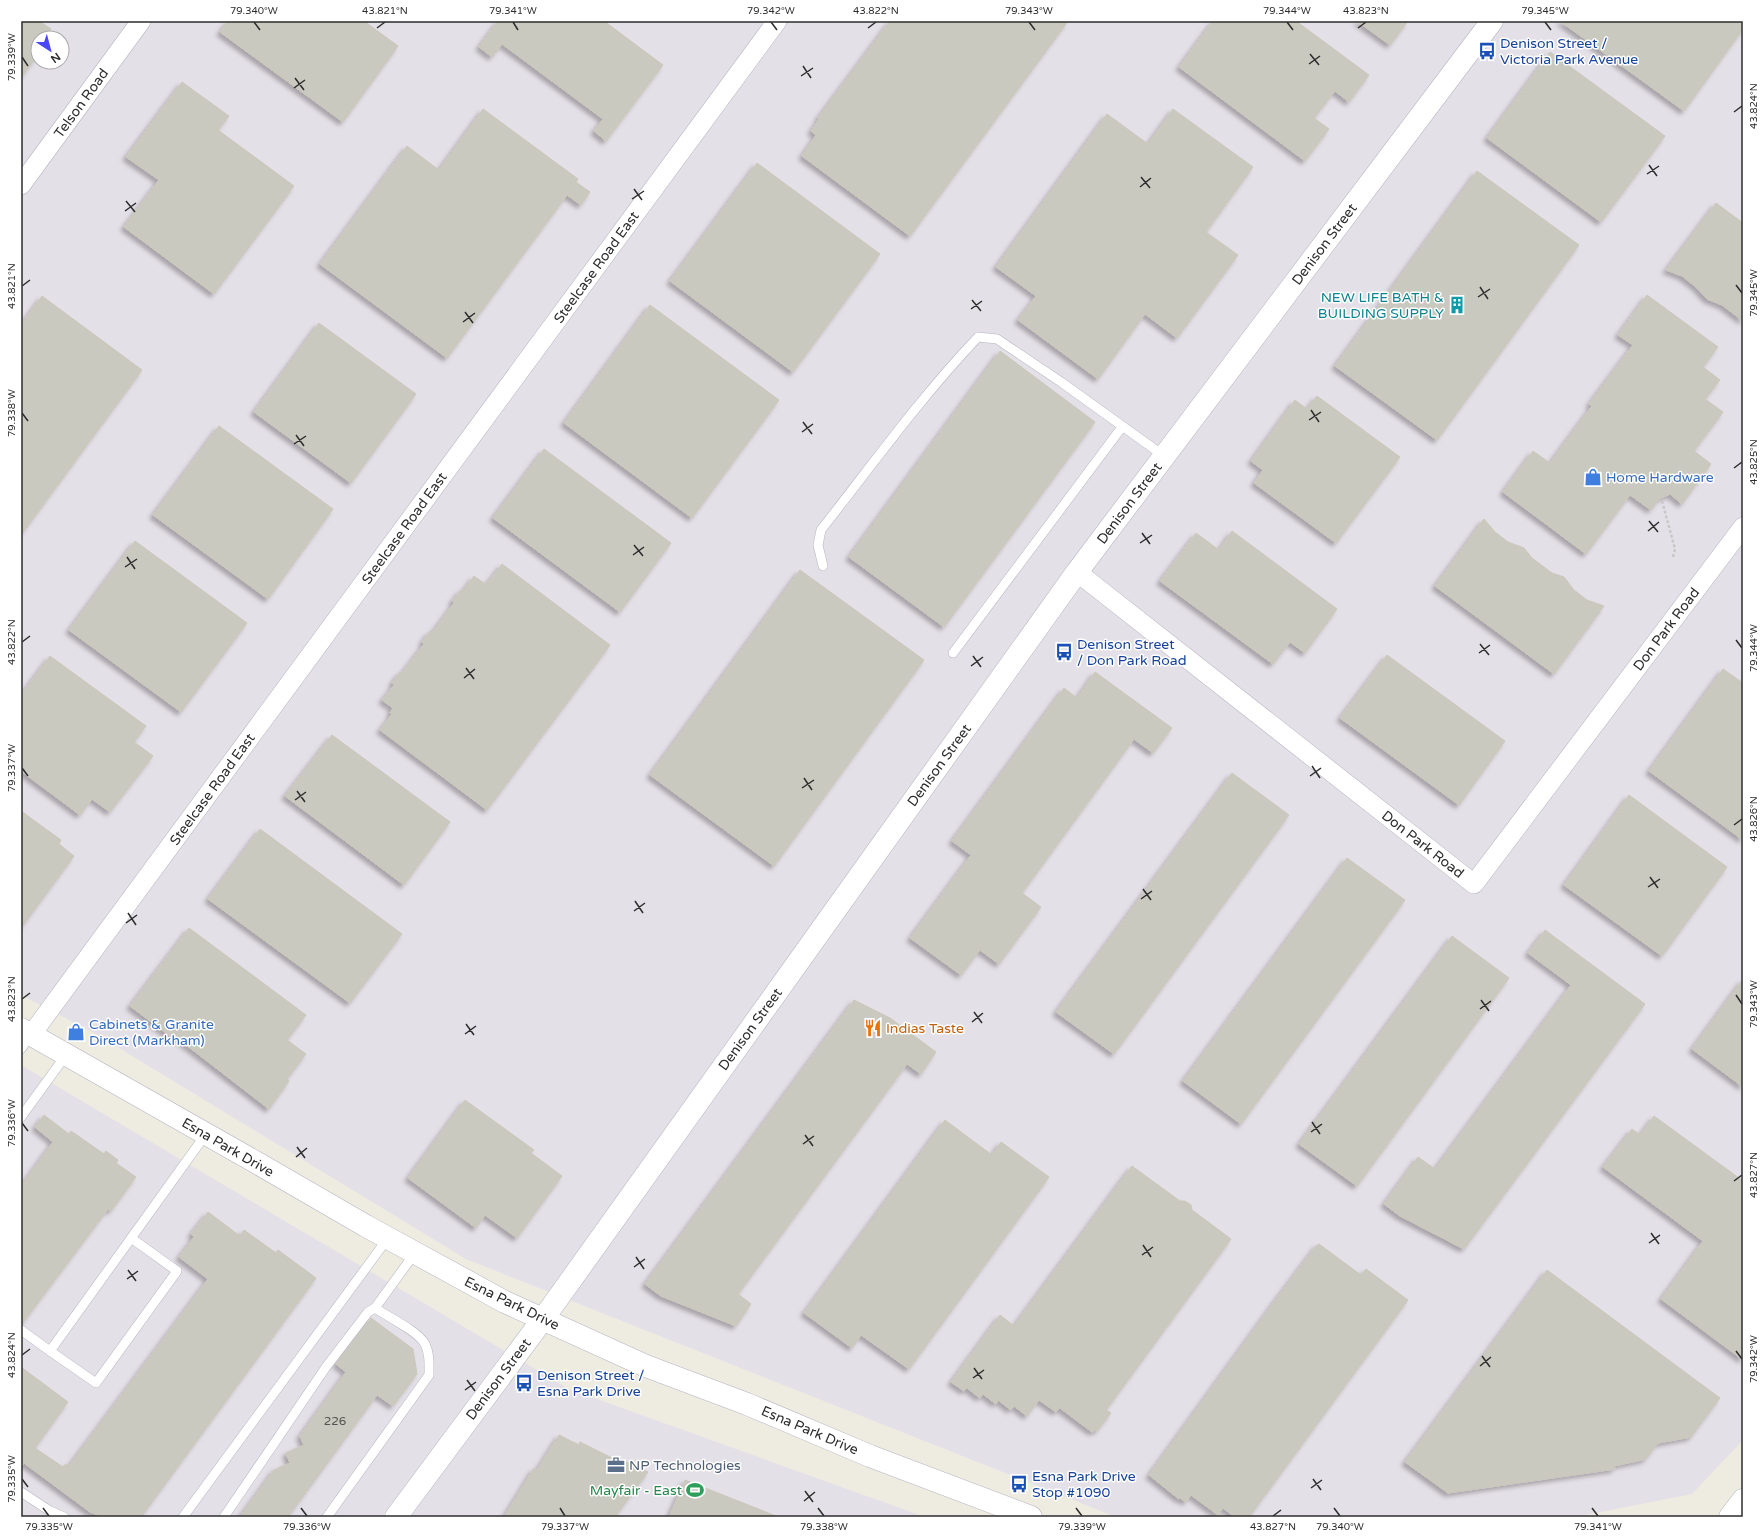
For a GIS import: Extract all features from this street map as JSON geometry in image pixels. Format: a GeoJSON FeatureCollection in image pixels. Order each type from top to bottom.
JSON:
{"type":"FeatureCollection","features":[{"type":"Feature","properties":{"kind":"street","name":"Telson Road"},"geometry":{"type":"LineString","coordinates":[[21,185],[141,21]]}},
{"type":"Feature","properties":{"kind":"street","name":"Steelcase Road East"},"geometry":{"type":"LineString","coordinates":[[24,1038],[777,21]]}},
{"type":"Feature","properties":{"kind":"street","name":"Denison Street"},"geometry":{"type":"LineString","coordinates":[[396,1517],[543,1319],[1077,572],[1492,21]]}},
{"type":"Feature","properties":{"kind":"street","name":"Don Park Road"},"geometry":{"type":"LineString","coordinates":[[1077,572],[1474,884],[1743,527]]}},
{"type":"Feature","properties":{"kind":"street","name":"Esna Park Drive"},"geometry":{"type":"LineString","coordinates":[[24,1038],[66,1055],[388,1238],[505,1302],[646,1366],[747,1404],[870,1456],[1031,1517]]}},
{"type":"Feature","properties":{"kind":"street"},"geometry":{"type":"LineString","coordinates":[[1730,1517],[1743,1500]]}},
{"type":"Feature","properties":{"kind":"lane"},"geometry":{"type":"LineString","coordinates":[[823,566],[818,545],[821,530],[881,452],[953,364],[978,337],[996,339],[1061,382],[1164,456]]}},
{"type":"Feature","properties":{"kind":"lane"},"geometry":{"type":"LineString","coordinates":[[953,653],[1122,427]]}},
{"type":"Feature","properties":{"kind":"lane"},"geometry":{"type":"LineString","coordinates":[[21,1117],[66,1055]]}},
{"type":"Feature","properties":{"kind":"lane"},"geometry":{"type":"LineString","coordinates":[[50,1351],[206,1134]]}},
{"type":"Feature","properties":{"kind":"lane"},"geometry":{"type":"LineString","coordinates":[[21,1330],[96,1384],[177,1271],[131,1238]]}},
{"type":"Feature","properties":{"kind":"lane"},"geometry":{"type":"LineString","coordinates":[[182,1517],[388,1238]]}},
{"type":"Feature","properties":{"kind":"lane"},"geometry":{"type":"LineString","coordinates":[[224,1517],[326,1367],[368,1312],[375,1308],[415,1253]]}},
{"type":"Feature","properties":{"kind":"lane"},"geometry":{"type":"LineString","coordinates":[[328,1517],[429,1375],[429,1355],[424,1343],[415,1334],[375,1308]]}},
{"type":"Feature","properties":{"kind":"lane"},"geometry":{"type":"LineString","coordinates":[[21,1492],[50,1511],[64,1517]]}},
{"type":"Feature","properties":{"kind":"path"},"geometry":{"type":"LineString","coordinates":[[1662,501],[1675,549],[1673,557]]}},
{"type":"Feature","properties":{"kind":"shaded area"},"geometry":{"type":"Polygon","coordinates":[[[21,21],[1743,21],[1743,1440],[1692,1494],[1575,1517],[1116,1517],[466,1259],[96,1034],[21,995],[21,21]]]}},
{"type":"Feature","properties":{"kind":"shaded area"},"geometry":{"type":"Polygon","coordinates":[[[21,1065],[569,1389],[925,1517],[21,1517],[21,1065]]]}},
{"type":"Feature","properties":{"kind":"building"},"geometry":{"type":"Polygon","coordinates":[[[21,21],[39,21],[51,29],[30,30],[30,66],[21,78],[21,21]]]}},
{"type":"Feature","properties":{"kind":"building"},"geometry":{"type":"Polygon","coordinates":[[[228,21],[364,21],[398,46],[343,122],[220,32],[228,21]]]}},
{"type":"Feature","properties":{"kind":"building"},"geometry":{"type":"Polygon","coordinates":[[[498,21],[604,21],[663,65],[606,141],[594,131],[603,119],[502,44],[492,57],[479,47],[498,21]]]}},
{"type":"Feature","properties":{"kind":"building"},"geometry":{"type":"Polygon","coordinates":[[[890,21],[1068,21],[910,236],[802,156],[816,135],[811,131],[819,119],[818,118],[890,21]]]}},
{"type":"Feature","properties":{"kind":"building"},"geometry":{"type":"Polygon","coordinates":[[[1213,21],[1296,21],[1369,75],[1349,102],[1335,91],[1314,118],[1329,129],[1305,161],[1179,67],[1213,21]]]}},
{"type":"Feature","properties":{"kind":"building"},"geometry":{"type":"Polygon","coordinates":[[[1357,21],[1408,21],[1390,45],[1357,21]]]}},
{"type":"Feature","properties":{"kind":"building"},"geometry":{"type":"Polygon","coordinates":[[[1560,21],[1743,21],[1743,29],[1684,111],[1560,21]]]}},
{"type":"Feature","properties":{"kind":"building"},"geometry":{"type":"Polygon","coordinates":[[[1550,52],[1665,136],[1601,222],[1487,138],[1550,52]]]}},
{"type":"Feature","properties":{"kind":"building"},"geometry":{"type":"Polygon","coordinates":[[[182,82],[229,116],[218,130],[294,186],[214,294],[124,227],[159,180],[126,157],[182,82]]]}},
{"type":"Feature","properties":{"kind":"building"},"geometry":{"type":"Polygon","coordinates":[[[483,109],[578,179],[576,182],[590,192],[581,205],[567,195],[447,358],[320,264],[407,146],[439,170],[483,109]]]}},
{"type":"Feature","properties":{"kind":"building"},"geometry":{"type":"Polygon","coordinates":[[[1173,109],[1253,167],[1206,232],[1238,255],[1177,338],[1145,314],[1098,379],[1018,320],[1036,296],[996,267],[1107,114],[1148,144],[1173,109]]]}},
{"type":"Feature","properties":{"kind":"building"},"geometry":{"type":"Polygon","coordinates":[[[757,163],[880,254],[793,372],[670,281],[757,163]]]}},
{"type":"Feature","properties":{"kind":"building","name":"NEW LIFE BATH & BUILDING SUPPLY"},"geometry":{"type":"Polygon","coordinates":[[[1477,171],[1579,245],[1437,440],[1335,366],[1477,171]]]}},
{"type":"Feature","properties":{"kind":"building"},"geometry":{"type":"Polygon","coordinates":[[[1716,203],[1743,223],[1743,321],[1722,305],[1707,299],[1696,287],[1682,276],[1666,270],[1716,203]]]}},
{"type":"Feature","properties":{"kind":"building"},"geometry":{"type":"Polygon","coordinates":[[[1647,295],[1718,347],[1703,367],[1720,380],[1705,399],[1723,412],[1694,451],[1711,464],[1682,504],[1670,494],[1659,499],[1651,510],[1630,495],[1586,554],[1503,492],[1533,451],[1550,463],[1592,406],[1589,404],[1633,345],[1618,335],[1647,295]]]}},
{"type":"Feature","properties":{"kind":"building"},"geometry":{"type":"Polygon","coordinates":[[[42,296],[142,370],[21,535],[21,325],[42,296]]]}},
{"type":"Feature","properties":{"kind":"building"},"geometry":{"type":"Polygon","coordinates":[[[650,305],[779,400],[692,518],[564,423],[650,305]]]}},
{"type":"Feature","properties":{"kind":"building"},"geometry":{"type":"Polygon","coordinates":[[[319,323],[416,394],[351,483],[254,412],[319,323]]]}},
{"type":"Feature","properties":{"kind":"building"},"geometry":{"type":"Polygon","coordinates":[[[1000,351],[1095,422],[944,627],[849,557],[1000,351]]]}},
{"type":"Feature","properties":{"kind":"building"},"geometry":{"type":"Polygon","coordinates":[[[1317,396],[1400,457],[1336,543],[1254,483],[1263,470],[1251,461],[1295,400],[1307,409],[1317,396]]]}},
{"type":"Feature","properties":{"kind":"building"},"geometry":{"type":"Polygon","coordinates":[[[219,426],[333,509],[268,599],[153,515],[219,426]]]}},
{"type":"Feature","properties":{"kind":"building"},"geometry":{"type":"Polygon","coordinates":[[[544,449],[671,543],[620,612],[493,518],[544,449]]]}},
{"type":"Feature","properties":{"kind":"building"},"geometry":{"type":"Polygon","coordinates":[[[1484,519],[1495,532],[1508,542],[1524,548],[1532,558],[1552,573],[1564,577],[1574,590],[1587,600],[1604,606],[1554,674],[1435,586],[1484,519]]]}},
{"type":"Feature","properties":{"kind":"building"},"geometry":{"type":"Polygon","coordinates":[[[1232,531],[1337,609],[1305,653],[1290,642],[1273,664],[1160,581],[1196,533],[1219,550],[1232,531]]]}},
{"type":"Feature","properties":{"kind":"building"},"geometry":{"type":"Polygon","coordinates":[[[135,541],[247,623],[181,712],[69,630],[135,541]]]}},
{"type":"Feature","properties":{"kind":"building"},"geometry":{"type":"Polygon","coordinates":[[[502,564],[610,645],[487,810],[380,730],[392,714],[390,713],[393,708],[382,700],[394,685],[392,683],[400,672],[402,673],[424,644],[422,642],[430,631],[432,633],[454,603],[452,601],[461,590],[463,591],[474,576],[485,584],[502,564]]]}},
{"type":"Feature","properties":{"kind":"building"},"geometry":{"type":"Polygon","coordinates":[[[800,570],[924,660],[774,866],[650,775],[800,570]]]}},
{"type":"Feature","properties":{"kind":"building"},"geometry":{"type":"Polygon","coordinates":[[[1387,655],[1505,741],[1459,805],[1340,718],[1387,655]]]}},
{"type":"Feature","properties":{"kind":"building"},"geometry":{"type":"Polygon","coordinates":[[[50,656],[146,726],[134,742],[153,756],[110,812],[92,799],[80,815],[21,771],[21,695],[50,656]]]}},
{"type":"Feature","properties":{"kind":"building"},"geometry":{"type":"Polygon","coordinates":[[[1723,669],[1743,683],[1743,840],[1649,771],[1723,669]]]}},
{"type":"Feature","properties":{"kind":"building"},"geometry":{"type":"Polygon","coordinates":[[[1095,672],[1172,728],[1153,753],[1134,739],[1022,893],[1041,907],[999,964],[980,950],[961,975],[910,938],[971,855],[952,841],[1064,688],[1077,698],[1095,672]]]}},
{"type":"Feature","properties":{"kind":"building"},"geometry":{"type":"Polygon","coordinates":[[[332,735],[450,822],[404,885],[285,796],[332,735]]]}},
{"type":"Feature","properties":{"kind":"building"},"geometry":{"type":"Polygon","coordinates":[[[1232,773],[1289,815],[1114,1054],[1056,1012],[1232,773]]]}},
{"type":"Feature","properties":{"kind":"building"},"geometry":{"type":"Polygon","coordinates":[[[1629,795],[1727,867],[1662,956],[1564,885],[1629,795]]]}},
{"type":"Feature","properties":{"kind":"building"},"geometry":{"type":"Polygon","coordinates":[[[21,811],[61,840],[59,844],[74,856],[21,928],[21,811]]]}},
{"type":"Feature","properties":{"kind":"building"},"geometry":{"type":"Polygon","coordinates":[[[260,829],[402,934],[350,1003],[208,899],[260,829]]]}},
{"type":"Feature","properties":{"kind":"building"},"geometry":{"type":"Polygon","coordinates":[[[1347,858],[1405,900],[1241,1124],[1183,1081],[1347,858]]]}},
{"type":"Feature","properties":{"kind":"building"},"geometry":{"type":"Polygon","coordinates":[[[189,928],[306,1015],[287,1040],[306,1054],[287,1079],[289,1081],[269,1109],[172,1034],[170,1036],[130,1006],[189,928]]]}},
{"type":"Feature","properties":{"kind":"building"},"geometry":{"type":"Polygon","coordinates":[[[1545,930],[1645,1004],[1464,1249],[1400,1216],[1384,1204],[1418,1157],[1435,1169],[1571,985],[1528,953],[1545,930]]]}},
{"type":"Feature","properties":{"kind":"building"},"geometry":{"type":"Polygon","coordinates":[[[1452,936],[1509,978],[1357,1186],[1299,1144],[1452,936]]]}},
{"type":"Feature","properties":{"kind":"building"},"geometry":{"type":"Polygon","coordinates":[[[1743,979],[1743,1087],[1692,1049],[1743,979]]]}},
{"type":"Feature","properties":{"kind":"building"},"geometry":{"type":"Polygon","coordinates":[[[854,1000],[890,1018],[936,1052],[921,1074],[907,1064],[738,1294],[751,1304],[736,1326],[661,1296],[645,1284],[854,1000]]]}},
{"type":"Feature","properties":{"kind":"building"},"geometry":{"type":"Polygon","coordinates":[[[465,1100],[534,1150],[531,1153],[562,1176],[517,1238],[485,1215],[476,1228],[408,1178],[465,1100]]]}},
{"type":"Feature","properties":{"kind":"building"},"geometry":{"type":"Polygon","coordinates":[[[44,1115],[69,1134],[71,1131],[104,1154],[106,1151],[118,1160],[116,1163],[136,1177],[111,1211],[108,1209],[21,1324],[21,1186],[53,1142],[35,1127],[44,1115]]]}},
{"type":"Feature","properties":{"kind":"building"},"geometry":{"type":"Polygon","coordinates":[[[1654,1116],[1743,1181],[1743,1360],[1661,1299],[1703,1241],[1603,1167],[1632,1129],[1640,1135],[1654,1116]]]}},
{"type":"Feature","properties":{"kind":"building"},"geometry":{"type":"Polygon","coordinates":[[[945,1120],[992,1155],[1001,1142],[1049,1177],[909,1369],[861,1335],[852,1348],[804,1313],[945,1120]]]}},
{"type":"Feature","properties":{"kind":"building"},"geometry":{"type":"Polygon","coordinates":[[[1132,1166],[1180,1201],[1185,1201],[1191,1205],[1192,1210],[1231,1239],[1106,1410],[1111,1413],[1097,1431],[1095,1430],[1092,1432],[1060,1408],[1056,1412],[1039,1400],[1027,1416],[1014,1406],[1011,1410],[998,1400],[996,1404],[983,1394],[980,1398],[967,1388],[964,1391],[951,1382],[1000,1315],[1014,1326],[1132,1166]]]}},
{"type":"Feature","properties":{"kind":"building"},"geometry":{"type":"Polygon","coordinates":[[[208,1212],[240,1236],[244,1230],[276,1253],[278,1250],[316,1278],[141,1517],[103,1517],[90,1512],[24,1463],[21,1467],[21,1367],[68,1402],[35,1448],[63,1467],[66,1464],[69,1466],[208,1279],[179,1257],[194,1237],[191,1234],[208,1212]]]}},
{"type":"Feature","properties":{"kind":"building"},"geometry":{"type":"Polygon","coordinates":[[[1319,1244],[1361,1275],[1366,1269],[1408,1300],[1249,1517],[1235,1517],[1223,1508],[1218,1515],[1191,1495],[1186,1502],[1180,1498],[1179,1499],[1149,1475],[1272,1305],[1319,1244]]]}},
{"type":"Feature","properties":{"kind":"building"},"geometry":{"type":"Polygon","coordinates":[[[1547,1270],[1720,1398],[1691,1437],[1658,1443],[1646,1459],[1614,1466],[1615,1469],[1448,1493],[1405,1462],[1547,1270]]]}},
{"type":"Feature","properties":{"kind":"building"},"geometry":{"type":"Polygon","coordinates":[[[371,1318],[413,1349],[417,1374],[393,1406],[377,1395],[288,1517],[240,1517],[274,1470],[290,1463],[286,1453],[304,1445],[300,1436],[346,1372],[336,1364],[371,1318]]]}},
{"type":"Feature","properties":{"kind":"building"},"geometry":{"type":"Polygon","coordinates":[[[559,1435],[579,1445],[580,1442],[612,1458],[613,1456],[648,1472],[615,1517],[504,1517],[534,1468],[537,1470],[559,1435]]]}},
{"type":"Feature","properties":{"kind":"building","name":"Mayfair - East"},"geometry":{"type":"Polygon","coordinates":[[[685,1480],[776,1516],[776,1517],[669,1517],[685,1480]]]}},
{"type":"Feature","properties":{"kind":"place","name":"Denison Street / Victoria Park Avenue"},"geometry":{"type":"Point","coordinates":[1487,51]}},
{"type":"Feature","properties":{"kind":"place","name":"NEW LIFE BATH & BUILDING SUPPLY"},"geometry":{"type":"Point","coordinates":[1457,305]}},
{"type":"Feature","properties":{"kind":"place","name":"Home Hardware"},"geometry":{"type":"Point","coordinates":[1593,477]}},
{"type":"Feature","properties":{"kind":"place","name":"Denison Street / Don Park Road"},"geometry":{"type":"Point","coordinates":[1064,652]}},
{"type":"Feature","properties":{"kind":"place","name":"Indias Taste"},"geometry":{"type":"Point","coordinates":[873,1028]}},
{"type":"Feature","properties":{"kind":"place","name":"Cabinets & Granite Direct (Markham)"},"geometry":{"type":"Point","coordinates":[76,1032]}},
{"type":"Feature","properties":{"kind":"place","name":"Denison Street / Esna Park Drive"},"geometry":{"type":"Point","coordinates":[524,1383]}},
{"type":"Feature","properties":{"kind":"place","name":"NP Technologies"},"geometry":{"type":"Point","coordinates":[616,1465]}},
{"type":"Feature","properties":{"kind":"place","name":"Esna Park Drive Stop #1090"},"geometry":{"type":"Point","coordinates":[1019,1484]}},
{"type":"Feature","properties":{"kind":"place","name":"Mayfair - East"},"geometry":{"type":"Point","coordinates":[695,1490]}}]}
